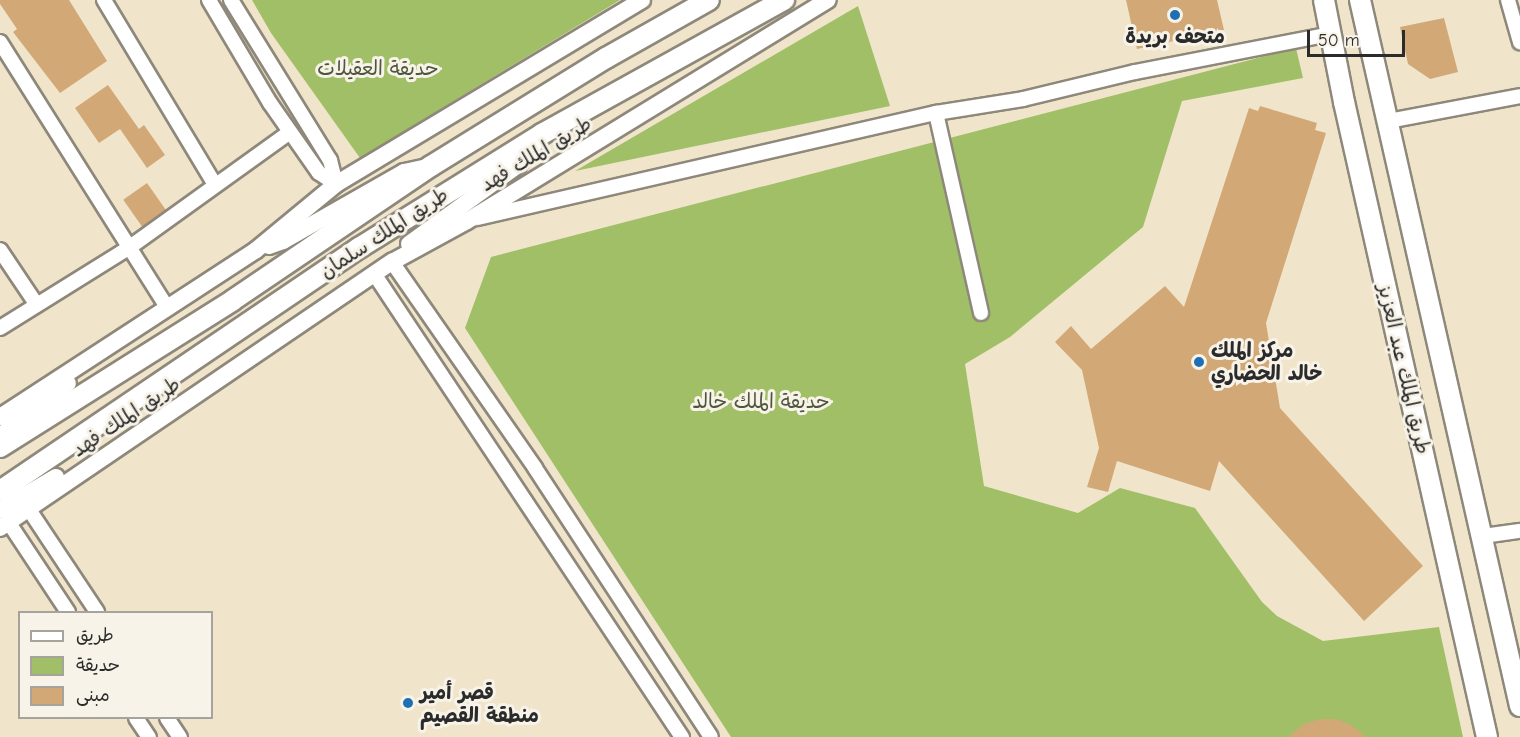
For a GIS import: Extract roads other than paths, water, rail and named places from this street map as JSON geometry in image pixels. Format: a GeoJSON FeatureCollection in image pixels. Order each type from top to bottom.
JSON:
{"type":"FeatureCollection","features":[{"type":"Feature","properties":{"kind":"highway","name":"طريق الملك سلمان"},"geometry":{"type":"LineString","coordinates":[[0,447],[233,300],[432,166],[657,28],[709,0]]}},
{"type":"Feature","properties":{"kind":"highway","name":"طريق الملك سلمان"},"geometry":{"type":"LineString","coordinates":[[0,491],[359,248],[542,134],[784,0]]}},
{"type":"Feature","properties":{"kind":"highway","name":"طريق الملك عبد العزيز"},"geometry":{"type":"LineString","coordinates":[[1324,0],[1344,102],[1487,737]]}},
{"type":"Feature","properties":{"kind":"highway","name":"طريق الملك عبد العزيز"},"geometry":{"type":"LineString","coordinates":[[1360,0],[1520,706]]}},
{"type":"Feature","properties":{"kind":"main road"},"geometry":{"type":"LineString","coordinates":[[0,417],[94,353],[256,250],[336,184],[642,0]]}},
{"type":"Feature","properties":{"kind":"main road","name":"طريق الملك فهد"},"geometry":{"type":"LineString","coordinates":[[3,520],[28,508],[392,262],[467,220],[828,0]]}},
{"type":"Feature","properties":{"kind":"main road"},"geometry":{"type":"LineString","coordinates":[[392,262],[413,239],[518,165],[542,134]]}},
{"type":"Feature","properties":{"kind":"main road"},"geometry":{"type":"LineString","coordinates":[[256,250],[284,241],[404,172],[432,166]]}},
{"type":"Feature","properties":{"kind":"main road"},"geometry":{"type":"LineString","coordinates":[[0,436],[81,373],[94,353]]}},
{"type":"Feature","properties":{"kind":"main road"},"geometry":{"type":"LineString","coordinates":[[3,520],[74,466],[108,454]]}},
{"type":"Feature","properties":{"kind":"street"},"geometry":{"type":"LineString","coordinates":[[104,0],[215,186]]}},
{"type":"Feature","properties":{"kind":"street"},"geometry":{"type":"LineString","coordinates":[[209,0],[290,132],[319,173],[336,184]]}},
{"type":"Feature","properties":{"kind":"street"},"geometry":{"type":"LineString","coordinates":[[231,0],[330,160],[336,184]]}},
{"type":"Feature","properties":{"kind":"street"},"geometry":{"type":"LineString","coordinates":[[1508,0],[1520,42]]}},
{"type":"Feature","properties":{"kind":"street"},"geometry":{"type":"LineString","coordinates":[[467,220],[936,113],[1023,99],[1135,72],[1331,34]]}},
{"type":"Feature","properties":{"kind":"street"},"geometry":{"type":"LineString","coordinates":[[0,42],[5,61],[130,247],[167,307]]}},
{"type":"Feature","properties":{"kind":"street"},"geometry":{"type":"LineString","coordinates":[[1388,121],[1520,96]]}},
{"type":"Feature","properties":{"kind":"street"},"geometry":{"type":"LineString","coordinates":[[936,113],[981,313]]}},
{"type":"Feature","properties":{"kind":"street"},"geometry":{"type":"LineString","coordinates":[[0,328],[130,247],[290,132]]}},
{"type":"Feature","properties":{"kind":"street"},"geometry":{"type":"LineString","coordinates":[[0,250],[37,305]]}},
{"type":"Feature","properties":{"kind":"street"},"geometry":{"type":"LineString","coordinates":[[392,262],[535,468],[711,737]]}},
{"type":"Feature","properties":{"kind":"street"},"geometry":{"type":"LineString","coordinates":[[375,275],[682,737]]}},
{"type":"Feature","properties":{"kind":"street"},"geometry":{"type":"LineString","coordinates":[[28,508],[97,611]]}},
{"type":"Feature","properties":{"kind":"street"},"geometry":{"type":"LineString","coordinates":[[3,520],[67,611]]}},
{"type":"Feature","properties":{"kind":"street"},"geometry":{"type":"LineString","coordinates":[[1483,536],[1520,531]]}},
{"type":"Feature","properties":{"kind":"street"},"geometry":{"type":"LineString","coordinates":[[137,719],[149,737]]}},
{"type":"Feature","properties":{"kind":"street"},"geometry":{"type":"LineString","coordinates":[[168,719],[180,737]]}},
{"type":"Feature","properties":{"kind":"place","name":"متحف بريدة"},"geometry":{"type":"Point","coordinates":[1175,15]}},
{"type":"Feature","properties":{"kind":"place","name":"مركز الملك خالد الحضاري"},"geometry":{"type":"Point","coordinates":[1199,362]}},
{"type":"Feature","properties":{"kind":"place","name":"قصر أمير منطقة القصيم"},"geometry":{"type":"Point","coordinates":[408,703]}},
{"type":"Feature","properties":{"kind":"park label","name":"حديقة العقيلات"},"geometry":{"type":"Point","coordinates":[378,68]}},
{"type":"Feature","properties":{"kind":"park label","name":"حديقة الملك خالد"},"geometry":{"type":"Point","coordinates":[761,401]}}]}
